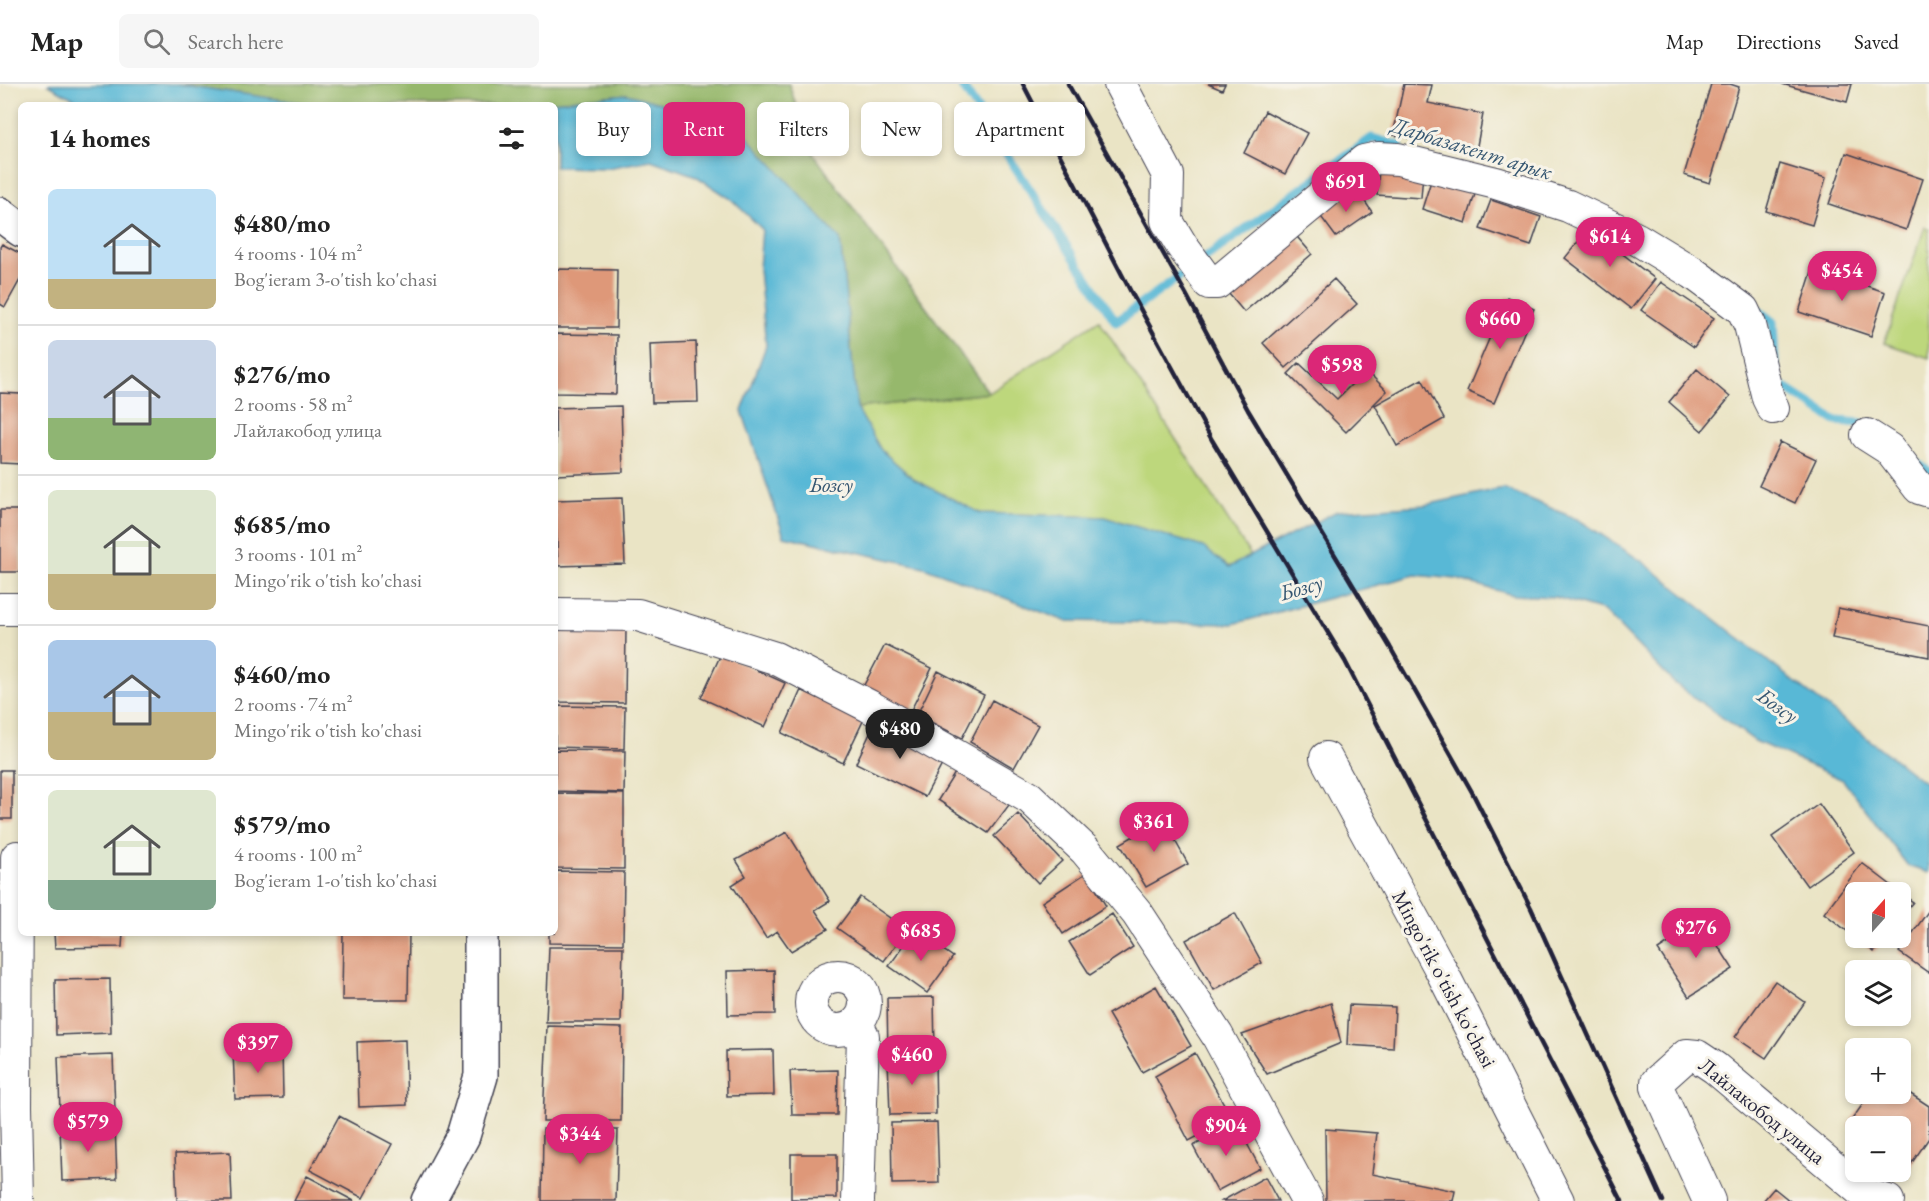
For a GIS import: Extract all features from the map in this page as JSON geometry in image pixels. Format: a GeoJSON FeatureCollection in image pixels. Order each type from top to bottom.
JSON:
{"type":"FeatureCollection","features":[{"type":"Feature","properties":{"kind":"street"},"geometry":{"type":"LineString","coordinates":[[1120,84],[1168,175],[1167,221],[1209,283],[1217,283],[1364,161],[1378,158],[1398,159],[1496,183],[1568,206],[1637,239],[1692,273],[1743,310],[1750,325],[1768,398],[1773,408]]}},
{"type":"Feature","properties":{"kind":"street"},"geometry":{"type":"LineString","coordinates":[[0,214],[18,228]]}},
{"type":"Feature","properties":{"kind":"street"},"geometry":{"type":"LineString","coordinates":[[1867,435],[1889,450],[1919,488],[1929,491]]}},
{"type":"Feature","properties":{"kind":"street"},"geometry":{"type":"LineString","coordinates":[[0,609],[18,609]]}},
{"type":"Feature","properties":{"kind":"street"},"geometry":{"type":"LineString","coordinates":[[558,614],[638,615],[775,658],[869,706],[1030,798],[1086,851],[1137,913],[1217,1035],[1307,1201]]}},
{"type":"Feature","properties":{"kind":"street","name":"Mingo'rik o'tish ko'chasi"},"geometry":{"type":"LineString","coordinates":[[1326,758],[1440,968],[1558,1201]]}},
{"type":"Feature","properties":{"kind":"street"},"geometry":{"type":"LineString","coordinates":[[13,857],[8,1106],[18,1201]]}},
{"type":"Feature","properties":{"kind":"street"},"geometry":{"type":"LineString","coordinates":[[428,1201],[463,1136],[481,1076],[481,936]]}},
{"type":"Feature","properties":{"kind":"street"},"geometry":{"type":"LineString","coordinates":[[857,1024],[863,1036],[858,1201]]}},
{"type":"Feature","properties":{"kind":"street","name":"Лайлакобод улица"},"geometry":{"type":"LineString","coordinates":[[1709,1201],[1657,1087],[1657,1082],[1687,1055],[1697,1056],[1715,1068],[1866,1195],[1888,1201]]}},
{"type":"Feature","properties":{"kind":"green space"},"geometry":{"type":"Polygon","coordinates":[[[177,84],[789,84],[795,102],[757,102],[757,156],[815,156],[989,393],[857,408],[840,239],[718,156],[745,156],[745,102],[663,102],[663,119],[651,110],[651,102],[639,102],[627,94],[554,102],[296,102],[177,84]]]}},
{"type":"Feature","properties":{"kind":"green space"},"geometry":{"type":"Polygon","coordinates":[[[1925,227],[1929,229],[1929,358],[1884,343],[1925,227]]]}},
{"type":"Feature","properties":{"kind":"green space"},"geometry":{"type":"Polygon","coordinates":[[[1099,320],[1251,556],[1229,567],[1202,547],[1105,517],[980,513],[915,480],[881,450],[857,408],[989,393],[1099,320]]]}},
{"type":"Feature","properties":{"kind":"water"},"geometry":{"type":"Polygon","coordinates":[[[47,84],[177,84],[296,102],[80,102],[47,84]]]}},
{"type":"Feature","properties":{"kind":"water","name":"Бозсу"},"geometry":{"type":"Polygon","coordinates":[[[627,94],[663,104],[663,156],[745,156],[745,134],[757,147],[757,156],[765,156],[840,239],[857,408],[881,450],[915,480],[980,513],[1105,517],[1203,547],[1229,567],[1337,511],[1425,505],[1503,488],[1579,520],[1643,562],[1929,786],[1929,873],[1908,866],[1843,780],[1755,741],[1674,683],[1604,611],[1555,597],[1513,595],[1456,579],[1415,575],[1233,624],[1065,621],[924,567],[784,536],[742,411],[766,346],[759,269],[762,229],[731,199],[696,176],[651,160],[607,168],[558,167],[558,102],[554,102],[627,94]]]}},
{"type":"Feature","properties":{"kind":"building"},"geometry":{"type":"Polygon","coordinates":[[[1208,84],[1225,84],[1222,90],[1208,84]]]}},
{"type":"Feature","properties":{"kind":"building"},"geometry":{"type":"Polygon","coordinates":[[[1404,84],[1432,85],[1428,103],[1483,114],[1476,151],[1393,135],[1404,84]]]}},
{"type":"Feature","properties":{"kind":"building"},"geometry":{"type":"Polygon","coordinates":[[[1711,84],[1730,84],[1739,87],[1710,183],[1684,175],[1711,84]]]}},
{"type":"Feature","properties":{"kind":"building"},"geometry":{"type":"Polygon","coordinates":[[[1782,84],[1852,84],[1847,102],[1782,84]]]}},
{"type":"Feature","properties":{"kind":"building"},"geometry":{"type":"Polygon","coordinates":[[[1265,111],[1307,133],[1285,174],[1244,153],[1265,111]]]}},
{"type":"Feature","properties":{"kind":"building"},"geometry":{"type":"Polygon","coordinates":[[[1846,153],[1923,179],[1906,230],[1829,204],[1846,153]]]}},
{"type":"Feature","properties":{"kind":"building"},"geometry":{"type":"Polygon","coordinates":[[[1780,164],[1826,178],[1812,225],[1766,211],[1780,164]]]}},
{"type":"Feature","properties":{"kind":"building"},"geometry":{"type":"Polygon","coordinates":[[[1379,169],[1423,173],[1421,198],[1377,195],[1379,169]]]}},
{"type":"Feature","properties":{"kind":"building"},"geometry":{"type":"Polygon","coordinates":[[[1431,181],[1475,194],[1466,223],[1422,209],[1431,181]]]}},
{"type":"Feature","properties":{"kind":"building"},"geometry":{"type":"Polygon","coordinates":[[[1356,188],[1372,212],[1336,237],[1319,214],[1356,188]]]}},
{"type":"Feature","properties":{"kind":"building"},"geometry":{"type":"Polygon","coordinates":[[[1491,200],[1541,217],[1531,246],[1480,229],[1491,200]]]}},
{"type":"Feature","properties":{"kind":"building"},"geometry":{"type":"Polygon","coordinates":[[[1589,228],[1655,279],[1631,309],[1565,258],[1589,228]]]}},
{"type":"Feature","properties":{"kind":"building"},"geometry":{"type":"Polygon","coordinates":[[[1291,230],[1312,254],[1244,312],[1224,288],[1291,230]]]}},
{"type":"Feature","properties":{"kind":"building"},"geometry":{"type":"Polygon","coordinates":[[[2,244],[18,252],[18,283],[5,307],[0,304],[0,247],[2,244]]]}},
{"type":"Feature","properties":{"kind":"building"},"geometry":{"type":"Polygon","coordinates":[[[1813,268],[1885,292],[1871,336],[1799,312],[1813,268]]]}},
{"type":"Feature","properties":{"kind":"building"},"geometry":{"type":"Polygon","coordinates":[[[558,269],[617,270],[616,328],[558,328],[558,269]]]}},
{"type":"Feature","properties":{"kind":"building"},"geometry":{"type":"Polygon","coordinates":[[[1334,279],[1357,304],[1286,368],[1263,343],[1334,279]]]}},
{"type":"Feature","properties":{"kind":"building"},"geometry":{"type":"Polygon","coordinates":[[[1661,282],[1714,318],[1694,347],[1641,310],[1661,282]]]}},
{"type":"Feature","properties":{"kind":"building"},"geometry":{"type":"Polygon","coordinates":[[[1507,297],[1534,309],[1494,403],[1467,391],[1507,297]]]}},
{"type":"Feature","properties":{"kind":"building"},"geometry":{"type":"Polygon","coordinates":[[[558,334],[617,335],[616,394],[558,393],[558,334]]]}},
{"type":"Feature","properties":{"kind":"building"},"geometry":{"type":"Polygon","coordinates":[[[696,342],[698,402],[652,403],[650,344],[696,342]]]}},
{"type":"Feature","properties":{"kind":"building"},"geometry":{"type":"Polygon","coordinates":[[[1299,363],[1337,399],[1366,370],[1387,391],[1346,432],[1288,374],[1299,363]]]}},
{"type":"Feature","properties":{"kind":"building"},"geometry":{"type":"Polygon","coordinates":[[[1697,369],[1730,397],[1702,431],[1669,402],[1697,369]]]}},
{"type":"Feature","properties":{"kind":"building"},"geometry":{"type":"Polygon","coordinates":[[[1422,379],[1444,419],[1397,446],[1375,405],[1422,379]]]}},
{"type":"Feature","properties":{"kind":"building"},"geometry":{"type":"Polygon","coordinates":[[[0,393],[18,394],[18,464],[0,463],[0,393]]]}},
{"type":"Feature","properties":{"kind":"building"},"geometry":{"type":"Polygon","coordinates":[[[621,406],[623,472],[558,475],[558,408],[621,406]]]}},
{"type":"Feature","properties":{"kind":"building"},"geometry":{"type":"Polygon","coordinates":[[[1780,442],[1816,459],[1795,503],[1759,486],[1780,442]]]}},
{"type":"Feature","properties":{"kind":"building"},"geometry":{"type":"Polygon","coordinates":[[[622,498],[625,564],[558,566],[558,500],[622,498]]]}},
{"type":"Feature","properties":{"kind":"building"},"geometry":{"type":"Polygon","coordinates":[[[0,510],[18,510],[18,572],[0,572],[0,510]]]}},
{"type":"Feature","properties":{"kind":"building"},"geometry":{"type":"Polygon","coordinates":[[[1838,608],[1929,626],[1929,657],[1832,638],[1838,608]]]}},
{"type":"Feature","properties":{"kind":"building"},"geometry":{"type":"Polygon","coordinates":[[[558,627],[626,628],[625,703],[558,702],[558,627]]]}},
{"type":"Feature","properties":{"kind":"building"},"geometry":{"type":"Polygon","coordinates":[[[885,645],[932,668],[910,712],[863,687],[885,645]]]}},
{"type":"Feature","properties":{"kind":"building"},"geometry":{"type":"Polygon","coordinates":[[[721,654],[785,683],[765,727],[701,698],[721,654]]]}},
{"type":"Feature","properties":{"kind":"building"},"geometry":{"type":"Polygon","coordinates":[[[938,671],[984,695],[962,738],[917,715],[938,671]]]}},
{"type":"Feature","properties":{"kind":"building"},"geometry":{"type":"Polygon","coordinates":[[[801,690],[864,719],[843,763],[782,733],[801,690]]]}},
{"type":"Feature","properties":{"kind":"building"},"geometry":{"type":"Polygon","coordinates":[[[992,700],[1038,725],[1014,768],[970,742],[992,700]]]}},
{"type":"Feature","properties":{"kind":"building"},"geometry":{"type":"Polygon","coordinates":[[[558,706],[625,707],[624,749],[558,747],[558,706]]]}},
{"type":"Feature","properties":{"kind":"building"},"geometry":{"type":"Polygon","coordinates":[[[875,723],[945,759],[925,797],[856,763],[875,723]]]}},
{"type":"Feature","properties":{"kind":"building"},"geometry":{"type":"Polygon","coordinates":[[[558,750],[625,751],[624,793],[558,791],[558,750]]]}},
{"type":"Feature","properties":{"kind":"building"},"geometry":{"type":"Polygon","coordinates":[[[958,768],[1009,805],[988,833],[938,800],[958,768]]]}},
{"type":"Feature","properties":{"kind":"building"},"geometry":{"type":"Polygon","coordinates":[[[0,770],[12,770],[12,819],[0,819],[0,770]]]}},
{"type":"Feature","properties":{"kind":"building"},"geometry":{"type":"Polygon","coordinates":[[[558,793],[624,794],[624,869],[558,868],[558,793]]]}},
{"type":"Feature","properties":{"kind":"building"},"geometry":{"type":"Polygon","coordinates":[[[1819,804],[1854,852],[1807,886],[1772,837],[1819,804]]]}},
{"type":"Feature","properties":{"kind":"building"},"geometry":{"type":"Polygon","coordinates":[[[1018,814],[1062,861],[1038,883],[994,836],[1018,814]]]}},
{"type":"Feature","properties":{"kind":"building"},"geometry":{"type":"Polygon","coordinates":[[[1163,819],[1188,864],[1146,887],[1120,844],[1163,819]]]}},
{"type":"Feature","properties":{"kind":"building"},"geometry":{"type":"Polygon","coordinates":[[[787,832],[830,901],[815,910],[828,929],[791,951],[777,931],[766,938],[732,885],[746,876],[736,860],[787,832]]]}},
{"type":"Feature","properties":{"kind":"building"},"geometry":{"type":"Polygon","coordinates":[[[1862,863],[1887,882],[1848,882],[1862,863]]]}},
{"type":"Feature","properties":{"kind":"building"},"geometry":{"type":"Polygon","coordinates":[[[558,871],[624,872],[623,944],[549,943],[549,936],[558,936],[558,871]]]}},
{"type":"Feature","properties":{"kind":"building"},"geometry":{"type":"Polygon","coordinates":[[[1086,873],[1106,906],[1063,934],[1042,902],[1086,873]]]}},
{"type":"Feature","properties":{"kind":"building"},"geometry":{"type":"Polygon","coordinates":[[[1845,885],[1845,929],[1824,913],[1845,885]]]}},
{"type":"Feature","properties":{"kind":"building"},"geometry":{"type":"Polygon","coordinates":[[[860,897],[907,930],[884,961],[837,928],[860,897]]]}},
{"type":"Feature","properties":{"kind":"building"},"geometry":{"type":"Polygon","coordinates":[[[1929,910],[1929,973],[1899,952],[1902,948],[1911,948],[1911,935],[1929,910]]]}},
{"type":"Feature","properties":{"kind":"building"},"geometry":{"type":"Polygon","coordinates":[[[1235,913],[1262,963],[1214,990],[1186,940],[1235,913]]]}},
{"type":"Feature","properties":{"kind":"building"},"geometry":{"type":"Polygon","coordinates":[[[1112,914],[1133,947],[1090,975],[1069,942],[1112,914]]]}},
{"type":"Feature","properties":{"kind":"building"},"geometry":{"type":"Polygon","coordinates":[[[1702,921],[1733,969],[1689,997],[1658,950],[1702,921]]]}},
{"type":"Feature","properties":{"kind":"building"},"geometry":{"type":"Polygon","coordinates":[[[915,930],[953,957],[927,993],[889,966],[915,930]]]}},
{"type":"Feature","properties":{"kind":"building"},"geometry":{"type":"Polygon","coordinates":[[[54,936],[123,936],[122,947],[55,948],[54,936]]]}},
{"type":"Feature","properties":{"kind":"building"},"geometry":{"type":"Polygon","coordinates":[[[343,936],[409,936],[408,1000],[342,1000],[343,936]]]}},
{"type":"Feature","properties":{"kind":"building"},"geometry":{"type":"Polygon","coordinates":[[[549,947],[623,947],[621,1022],[546,1022],[549,947]]]}},
{"type":"Feature","properties":{"kind":"building"},"geometry":{"type":"Polygon","coordinates":[[[774,970],[775,1014],[728,1015],[727,971],[774,970]]]}},
{"type":"Feature","properties":{"kind":"building"},"geometry":{"type":"Polygon","coordinates":[[[110,979],[111,1033],[56,1035],[55,980],[110,979]]]}},
{"type":"Feature","properties":{"kind":"building"},"geometry":{"type":"Polygon","coordinates":[[[1775,981],[1805,1002],[1766,1058],[1735,1037],[1775,981]]]}},
{"type":"Feature","properties":{"kind":"building"},"geometry":{"type":"Polygon","coordinates":[[[1156,986],[1191,1046],[1142,1072],[1108,1014],[1156,986]]]}},
{"type":"Feature","properties":{"kind":"building"},"geometry":{"type":"Polygon","coordinates":[[[934,997],[935,1054],[888,1055],[887,998],[934,997]]]}},
{"type":"Feature","properties":{"kind":"building"},"geometry":{"type":"Polygon","coordinates":[[[1331,1003],[1341,1043],[1267,1074],[1242,1035],[1331,1003]]]}},
{"type":"Feature","properties":{"kind":"building"},"geometry":{"type":"Polygon","coordinates":[[[1349,1005],[1395,1007],[1393,1048],[1347,1045],[1349,1005]]]}},
{"type":"Feature","properties":{"kind":"building"},"geometry":{"type":"Polygon","coordinates":[[[547,1026],[622,1028],[621,1121],[543,1121],[547,1026]]]}},
{"type":"Feature","properties":{"kind":"building"},"geometry":{"type":"Polygon","coordinates":[[[405,1040],[407,1105],[359,1107],[357,1042],[405,1040]]]}},
{"type":"Feature","properties":{"kind":"building"},"geometry":{"type":"Polygon","coordinates":[[[282,1049],[283,1098],[235,1099],[233,1051],[282,1049]]]}},
{"type":"Feature","properties":{"kind":"building"},"geometry":{"type":"Polygon","coordinates":[[[773,1050],[774,1095],[727,1096],[726,1051],[773,1050]]]}},
{"type":"Feature","properties":{"kind":"building"},"geometry":{"type":"Polygon","coordinates":[[[1195,1053],[1232,1118],[1189,1141],[1155,1076],[1195,1053]]]}},
{"type":"Feature","properties":{"kind":"building"},"geometry":{"type":"Polygon","coordinates":[[[113,1055],[115,1110],[60,1111],[58,1057],[113,1055]]]}},
{"type":"Feature","properties":{"kind":"building"},"geometry":{"type":"Polygon","coordinates":[[[935,1058],[936,1114],[890,1115],[888,1059],[935,1058]]]}},
{"type":"Feature","properties":{"kind":"building"},"geometry":{"type":"Polygon","coordinates":[[[838,1070],[837,1115],[792,1115],[790,1071],[838,1070]]]}},
{"type":"Feature","properties":{"kind":"building"},"geometry":{"type":"Polygon","coordinates":[[[1911,1094],[1929,1106],[1929,1138],[1911,1164],[1911,1116],[1854,1116],[1863,1104],[1911,1104],[1911,1094]]]}},
{"type":"Feature","properties":{"kind":"building"},"geometry":{"type":"Polygon","coordinates":[[[339,1116],[392,1144],[363,1198],[310,1170],[339,1116]]]}},
{"type":"Feature","properties":{"kind":"building"},"geometry":{"type":"Polygon","coordinates":[[[937,1122],[939,1183],[892,1184],[891,1123],[937,1122]]]}},
{"type":"Feature","properties":{"kind":"building"},"geometry":{"type":"Polygon","coordinates":[[[1236,1123],[1260,1168],[1217,1191],[1193,1146],[1236,1123]]]}},
{"type":"Feature","properties":{"kind":"building"},"geometry":{"type":"Polygon","coordinates":[[[115,1125],[117,1179],[62,1181],[60,1127],[115,1125]]]}},
{"type":"Feature","properties":{"kind":"building"},"geometry":{"type":"Polygon","coordinates":[[[543,1129],[618,1130],[616,1201],[542,1201],[543,1129]]]}},
{"type":"Feature","properties":{"kind":"building"},"geometry":{"type":"Polygon","coordinates":[[[1325,1129],[1377,1133],[1372,1174],[1455,1191],[1453,1201],[1326,1201],[1325,1129]]]}},
{"type":"Feature","properties":{"kind":"building"},"geometry":{"type":"Polygon","coordinates":[[[230,1152],[232,1201],[177,1201],[175,1154],[230,1152]]]}},
{"type":"Feature","properties":{"kind":"building"},"geometry":{"type":"Polygon","coordinates":[[[791,1154],[837,1154],[837,1198],[791,1199],[791,1154]]]}},
{"type":"Feature","properties":{"kind":"building"},"geometry":{"type":"Polygon","coordinates":[[[307,1176],[354,1201],[294,1201],[307,1176]]]}},
{"type":"Feature","properties":{"kind":"building"},"geometry":{"type":"Polygon","coordinates":[[[1265,1177],[1278,1201],[1222,1201],[1265,1177]]]}},
{"type":"Feature","properties":{"kind":"building"},"geometry":{"type":"Polygon","coordinates":[[[1774,1188],[1790,1201],[1763,1201],[1774,1188]]]}},
{"type":"Feature","properties":{"kind":"waterway","name":"Дарбазакент арык"},"geometry":{"type":"LineString","coordinates":[[961,84],[1116,322],[1372,138],[1399,146]]}},
{"type":"Feature","properties":{"kind":"waterway","name":"Дарбазакент арык"},"geometry":{"type":"LineString","coordinates":[[1754,307],[1773,322],[1776,382],[1836,421],[1861,423],[1868,428]]}},
{"type":"Feature","properties":{"kind":"waterway","name":"Дарбазакент арык"},"geometry":{"type":"LineString","coordinates":[[1914,461],[1929,472]]}},
{"type":"Feature","properties":{"kind":"railway"},"geometry":{"type":"LineString","coordinates":[[1023,84],[1131,292],[1212,440],[1345,661],[1622,1201]]}},
{"type":"Feature","properties":{"kind":"railway"},"geometry":{"type":"LineString","coordinates":[[1068,84],[1248,410],[1390,647],[1472,792],[1531,908],[1663,1201]]}}]}
